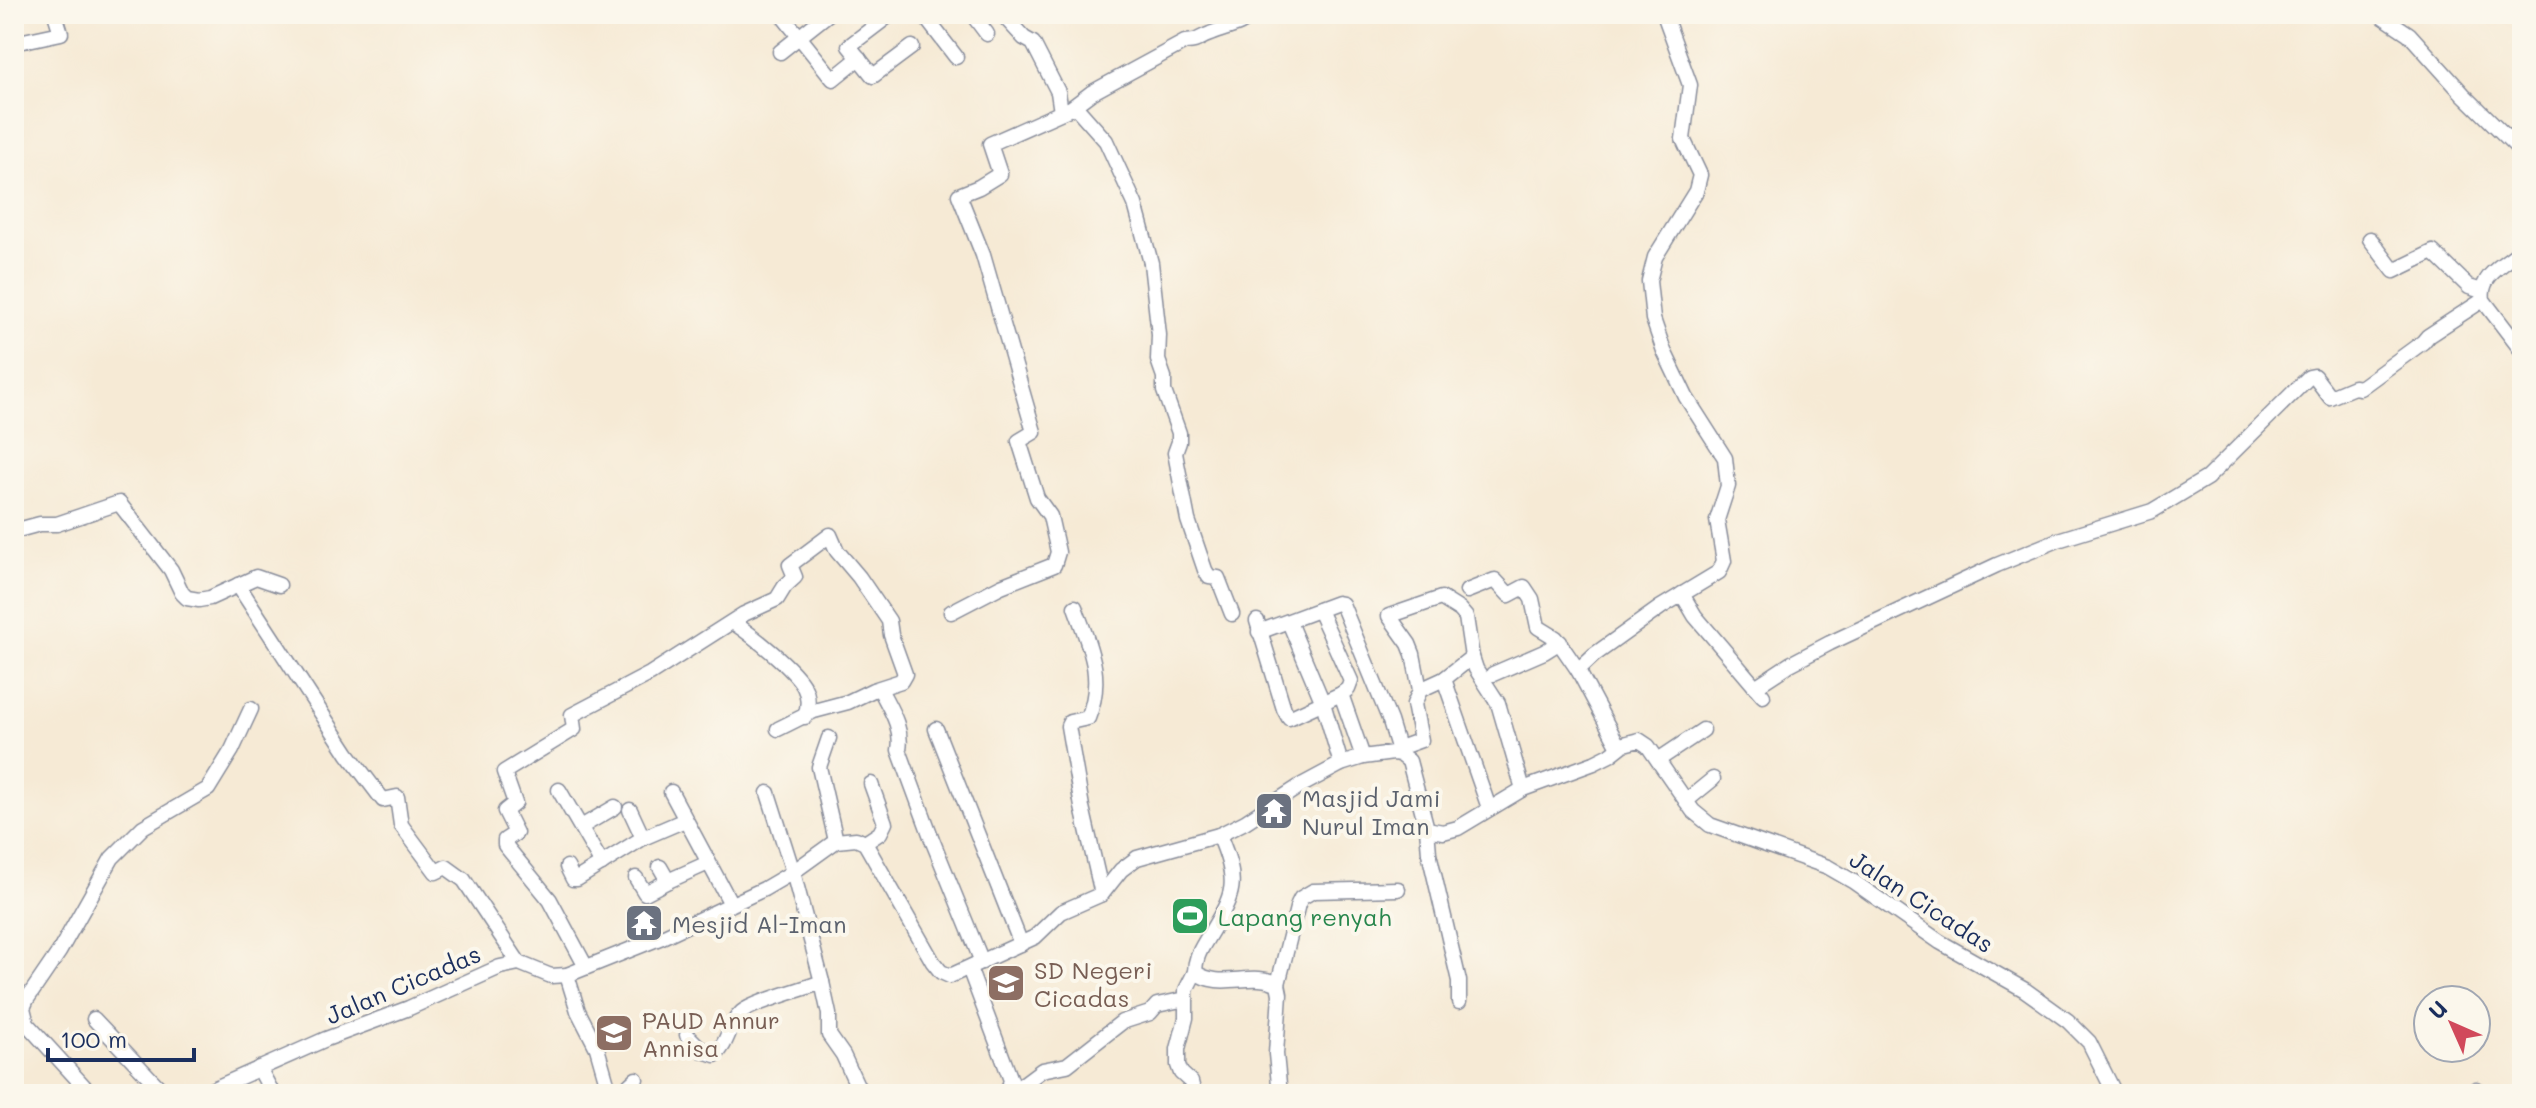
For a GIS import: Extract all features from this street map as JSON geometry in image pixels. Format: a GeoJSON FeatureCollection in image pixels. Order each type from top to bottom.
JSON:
{"type":"FeatureCollection","features":[{"type":"Feature","properties":{"kind":"street"},"geometry":{"type":"LineString","coordinates":[[14,43],[61,33],[55,14]]}},
{"type":"Feature","properties":{"kind":"street"},"geometry":{"type":"LineString","coordinates":[[781,14],[833,79],[859,58]]}},
{"type":"Feature","properties":{"kind":"street"},"geometry":{"type":"LineString","coordinates":[[780,52],[828,14]]}},
{"type":"Feature","properties":{"kind":"street"},"geometry":{"type":"LineString","coordinates":[[891,14],[849,46],[873,76],[912,47]]}},
{"type":"Feature","properties":{"kind":"street"},"geometry":{"type":"LineString","coordinates":[[923,14],[956,57]]}},
{"type":"Feature","properties":{"kind":"street"},"geometry":{"type":"LineString","coordinates":[[972,14],[987,34]]}},
{"type":"Feature","properties":{"kind":"street"},"geometry":{"type":"LineString","coordinates":[[1002,14],[1021,36],[1033,43],[1068,109],[1106,141],[1135,204],[1151,263],[1159,335],[1158,360],[1164,377],[1164,391],[1179,433],[1175,453],[1188,520],[1205,570],[1210,578],[1218,578],[1232,614]]}},
{"type":"Feature","properties":{"kind":"street"},"geometry":{"type":"LineString","coordinates":[[951,612],[1001,586],[1054,565],[1058,557],[1050,516],[1037,498],[1019,441],[1034,433],[1034,429],[983,255],[971,219],[959,196],[1000,174],[990,144],[1068,109],[1091,93],[1185,42],[1195,43],[1208,34],[1233,28],[1254,14]]}},
{"type":"Feature","properties":{"kind":"street"},"geometry":{"type":"LineString","coordinates":[[1578,670],[1594,655],[1719,572],[1723,565],[1717,520],[1728,486],[1725,458],[1680,386],[1653,319],[1649,281],[1655,257],[1696,191],[1700,175],[1683,139],[1690,85],[1664,14]]}},
{"type":"Feature","properties":{"kind":"street"},"geometry":{"type":"LineString","coordinates":[[2379,14],[2409,34],[2463,94],[2522,152]]}},
{"type":"Feature","properties":{"kind":"street"},"geometry":{"type":"LineString","coordinates":[[2370,239],[2394,271],[2431,252],[2435,253],[2469,287],[2483,296],[2522,351]]}},
{"type":"Feature","properties":{"kind":"street"},"geometry":{"type":"LineString","coordinates":[[1682,594],[1695,616],[1759,691],[1790,664],[1890,613],[1903,611],[2009,559],[2129,516],[2152,511],[2203,481],[2311,376],[2330,397],[2354,387],[2360,388],[2483,296],[2485,279],[2522,250]]}},
{"type":"Feature","properties":{"kind":"street"},"geometry":{"type":"LineString","coordinates":[[14,531],[57,524],[117,503],[121,504],[149,545],[171,570],[187,598],[210,598],[256,577],[279,585]]}},
{"type":"Feature","properties":{"kind":"street"},"geometry":{"type":"LineString","coordinates":[[586,967],[550,900],[505,845],[505,840],[516,833],[505,811],[515,801],[504,772],[574,729],[572,715],[650,674],[744,614],[782,595],[785,586],[795,577],[790,565],[830,535],[837,551],[889,621],[905,674],[901,681],[848,702],[814,711],[778,729]]}},
{"type":"Feature","properties":{"kind":"street"},"geometry":{"type":"LineString","coordinates":[[1427,829],[1443,832],[1458,828],[1523,789],[1594,763],[1619,747],[1560,642],[1538,627],[1532,599],[1524,587],[1509,595],[1495,580],[1467,591]]}},
{"type":"Feature","properties":{"kind":"street"},"geometry":{"type":"LineString","coordinates":[[238,585],[348,754],[383,800],[397,797],[403,828],[436,872],[445,866],[464,880],[519,963]]}},
{"type":"Feature","properties":{"kind":"street"},"geometry":{"type":"LineString","coordinates":[[636,1079],[621,1093],[609,1090],[597,1048],[578,1011],[567,975],[662,937],[731,904],[793,872],[836,841],[856,839],[865,843],[941,972],[950,976],[1035,937],[1061,912],[1102,894],[1121,870],[1137,858],[1219,835],[1341,764],[1400,751],[1421,740],[1414,704],[1420,690],[1409,644],[1389,618],[1438,598],[1447,601],[1466,617],[1472,657],[1476,669],[1498,703],[1523,789]]}},
{"type":"Feature","properties":{"kind":"street"},"geometry":{"type":"LineString","coordinates":[[1319,610],[1351,681],[1348,689],[1341,694],[1287,717],[1258,626],[1289,622],[1319,610],[1340,603],[1400,751],[1414,773],[1459,981],[1459,1002]]}},
{"type":"Feature","properties":{"kind":"street"},"geometry":{"type":"LineString","coordinates":[[1075,607],[1091,648],[1095,683],[1089,716],[1070,722],[1068,726],[1102,894]]}},
{"type":"Feature","properties":{"kind":"street"},"geometry":{"type":"LineString","coordinates":[[1289,622],[1323,703],[1341,764]]}},
{"type":"Feature","properties":{"kind":"street"},"geometry":{"type":"LineString","coordinates":[[734,623],[775,655],[805,687],[808,708],[805,717]]}},
{"type":"Feature","properties":{"kind":"street"},"geometry":{"type":"LineString","coordinates":[[1493,674],[1560,642]]}},
{"type":"Feature","properties":{"kind":"street"},"geometry":{"type":"LineString","coordinates":[[1420,690],[1444,679],[1472,657]]}},
{"type":"Feature","properties":{"kind":"street"},"geometry":{"type":"LineString","coordinates":[[1444,679],[1489,808]]}},
{"type":"Feature","properties":{"kind":"street"},"geometry":{"type":"LineString","coordinates":[[880,689],[900,728],[899,750],[975,965],[1011,1080],[1009,1094]]}},
{"type":"Feature","properties":{"kind":"street"},"geometry":{"type":"LineString","coordinates":[[1341,694],[1363,757]]}},
{"type":"Feature","properties":{"kind":"street"},"geometry":{"type":"LineString","coordinates":[[91,1094],[27,1024],[23,1008],[112,858],[143,827],[208,789],[232,750],[251,709]]}},
{"type":"Feature","properties":{"kind":"street"},"geometry":{"type":"LineString","coordinates":[[936,729],[1021,944]]}},
{"type":"Feature","properties":{"kind":"street"},"geometry":{"type":"LineString","coordinates":[[1658,760],[1703,730]]}},
{"type":"Feature","properties":{"kind":"street"},"geometry":{"type":"LineString","coordinates":[[829,738],[819,767],[836,841]]}},
{"type":"Feature","properties":{"kind":"street","name":"Jalan Cicadas"},"geometry":{"type":"LineString","coordinates":[[1619,747],[1634,740],[1644,742],[1700,819],[1710,825],[1828,867],[1940,942],[2025,990],[2080,1030],[2115,1094]]}},
{"type":"Feature","properties":{"kind":"street"},"geometry":{"type":"LineString","coordinates":[[1686,801],[1713,779]]}},
{"type":"Feature","properties":{"kind":"street"},"geometry":{"type":"LineString","coordinates":[[865,843],[880,833],[885,823],[871,784]]}},
{"type":"Feature","properties":{"kind":"street"},"geometry":{"type":"LineString","coordinates":[[559,790],[602,864]]}},
{"type":"Feature","properties":{"kind":"street"},"geometry":{"type":"LineString","coordinates":[[671,792],[731,904]]}},
{"type":"Feature","properties":{"kind":"street"},"geometry":{"type":"LineString","coordinates":[[768,793],[822,982],[829,1014],[829,1035],[843,1055],[861,1094]]}},
{"type":"Feature","properties":{"kind":"street"},"geometry":{"type":"LineString","coordinates":[[581,827],[623,808],[643,838]]}},
{"type":"Feature","properties":{"kind":"street"},"geometry":{"type":"LineString","coordinates":[[567,867],[575,880],[643,838],[685,820]]}},
{"type":"Feature","properties":{"kind":"street"},"geometry":{"type":"LineString","coordinates":[[1194,1094],[1191,1082],[1181,1073],[1178,1065],[1178,1049],[1186,1018],[1188,983],[1195,972],[1196,959],[1228,905],[1232,889],[1229,857],[1219,835]]}},
{"type":"Feature","properties":{"kind":"street"},"geometry":{"type":"LineString","coordinates":[[636,878],[645,893],[708,863]]}},
{"type":"Feature","properties":{"kind":"street"},"geometry":{"type":"LineString","coordinates":[[660,867],[668,881]]}},
{"type":"Feature","properties":{"kind":"street"},"geometry":{"type":"LineString","coordinates":[[1280,1094],[1276,1054],[1278,984],[1298,904],[1313,891],[1398,889]]}},
{"type":"Feature","properties":{"kind":"street","name":"Jalan Cicadas"},"geometry":{"type":"LineString","coordinates":[[202,1094],[500,967],[519,963],[551,976],[567,975]]}},
{"type":"Feature","properties":{"kind":"street"},"geometry":{"type":"LineString","coordinates":[[1195,972],[1206,979],[1274,981],[1278,984]]}},
{"type":"Feature","properties":{"kind":"street"},"geometry":{"type":"LineString","coordinates":[[687,1035],[703,1051],[715,1055],[727,1044],[733,1024],[744,1010],[822,982]]}},
{"type":"Feature","properties":{"kind":"street"},"geometry":{"type":"LineString","coordinates":[[1009,1094],[1042,1070],[1067,1065],[1122,1022],[1150,1013],[1157,1005],[1186,999]]}},
{"type":"Feature","properties":{"kind":"street"},"geometry":{"type":"LineString","coordinates":[[94,1019],[165,1094]]}},
{"type":"Feature","properties":{"kind":"street"},"geometry":{"type":"LineString","coordinates":[[259,1068],[273,1094]]}},
{"type":"Feature","properties":{"kind":"place","name":"Masjid Jami Nurul Iman"},"geometry":{"type":"Point","coordinates":[1274,811]}},
{"type":"Feature","properties":{"kind":"place","name":"Lapang renyah"},"geometry":{"type":"Point","coordinates":[1190,916]}},
{"type":"Feature","properties":{"kind":"place","name":"Mesjid Al-Iman"},"geometry":{"type":"Point","coordinates":[644,923]}},
{"type":"Feature","properties":{"kind":"place","name":"SD Negeri Cicadas"},"geometry":{"type":"Point","coordinates":[1006,983]}},
{"type":"Feature","properties":{"kind":"place","name":"PAUD Annur Annisa"},"geometry":{"type":"Point","coordinates":[614,1033]}}]}
